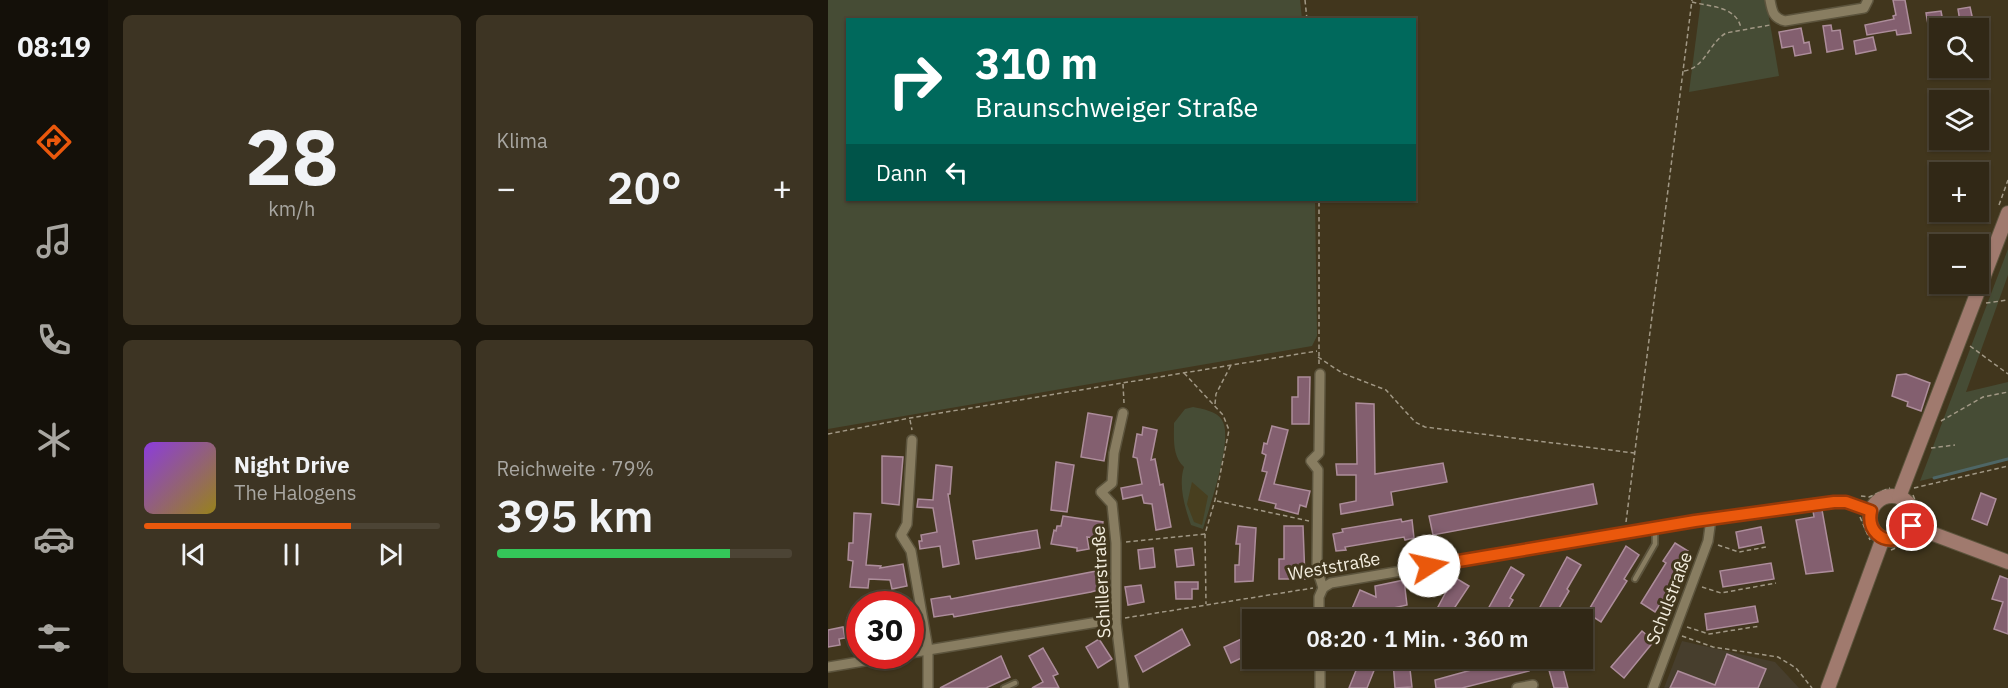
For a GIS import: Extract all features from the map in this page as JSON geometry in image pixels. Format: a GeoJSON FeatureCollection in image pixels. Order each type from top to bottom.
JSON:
{"type":"FeatureCollection","features":[{"type":"Feature","properties":{"kind":"street"},"geometry":{"type":"LineString","coordinates":[[1770,0],[1772,12],[1778,19],[1785,21],[1864,8],[1868,0]]}},
{"type":"Feature","properties":{"kind":"street"},"geometry":{"type":"LineString","coordinates":[[1899,497],[2008,213]]}},
{"type":"Feature","properties":{"kind":"street"},"geometry":{"type":"LineString","coordinates":[[1319,609],[1319,597],[1323,588],[1317,568],[1318,470],[1311,461],[1318,453],[1320,374]]}},
{"type":"Feature","properties":{"kind":"street","name":"Schillerstraße"},"geometry":{"type":"LineString","coordinates":[[1123,413],[1114,453],[1112,483],[1101,492],[1112,504],[1116,543],[1116,622],[1124,688]]}},
{"type":"Feature","properties":{"kind":"street"},"geometry":{"type":"LineString","coordinates":[[912,440],[908,524],[901,535],[911,550],[928,650],[928,688]]}},
{"type":"Feature","properties":{"kind":"street"},"geometry":{"type":"LineString","coordinates":[[1882,543],[1872,527],[1871,511],[1882,498],[1899,497],[1912,509],[1918,528]]}},
{"type":"Feature","properties":{"kind":"street","name":"Weststraße"},"geometry":{"type":"LineString","coordinates":[[1323,588],[1331,583],[1711,519],[1834,502],[1846,502],[1871,511]]}},
{"type":"Feature","properties":{"kind":"street","name":"Schulstraße"},"geometry":{"type":"LineString","coordinates":[[1653,688],[1708,541],[1711,519]]}},
{"type":"Feature","properties":{"kind":"street"},"geometry":{"type":"LineString","coordinates":[[1882,543],[1900,538],[1918,528],[2008,562]]}},
{"type":"Feature","properties":{"kind":"street"},"geometry":{"type":"LineString","coordinates":[[1828,688],[1882,543]]}},
{"type":"Feature","properties":{"kind":"street"},"geometry":{"type":"LineString","coordinates":[[924,650],[1104,621],[1116,622]]}},
{"type":"Feature","properties":{"kind":"street"},"geometry":{"type":"LineString","coordinates":[[828,667],[846,664]]}},
{"type":"Feature","properties":{"kind":"street"},"geometry":{"type":"LineString","coordinates":[[1320,669],[1320,688]]}},
{"type":"Feature","properties":{"kind":"street"},"geometry":{"type":"LineString","coordinates":[[1517,688],[1533,685]]}},
{"type":"Feature","properties":{"kind":"lane"},"geometry":{"type":"LineString","coordinates":[[1635,579],[1655,544],[1655,527]]}},
{"type":"Feature","properties":{"kind":"lane"},"geometry":{"type":"LineString","coordinates":[[1004,688],[1015,683]]}},
{"type":"Feature","properties":{"kind":"path"},"geometry":{"type":"LineString","coordinates":[[1305,0],[1307,18]]}},
{"type":"Feature","properties":{"kind":"path"},"geometry":{"type":"LineString","coordinates":[[1627,532],[1626,518],[1692,1],[1728,11],[1738,19],[1741,29]]}},
{"type":"Feature","properties":{"kind":"path"},"geometry":{"type":"LineString","coordinates":[[1684,71],[1702,62],[1719,37],[1741,29],[1768,26],[1778,19]]}},
{"type":"Feature","properties":{"kind":"path"},"geometry":{"type":"LineString","coordinates":[[1319,201],[1321,329],[1317,351],[1320,374]]}},
{"type":"Feature","properties":{"kind":"path"},"geometry":{"type":"LineString","coordinates":[[1986,303],[2008,300]]}},
{"type":"Feature","properties":{"kind":"path"},"geometry":{"type":"LineString","coordinates":[[1969,345],[2008,374]]}},
{"type":"Feature","properties":{"kind":"path"},"geometry":{"type":"LineString","coordinates":[[828,434],[910,418],[1317,351]]}},
{"type":"Feature","properties":{"kind":"path"},"geometry":{"type":"LineString","coordinates":[[1318,357],[1341,373],[1386,390],[1415,422],[1425,427],[1635,453]]}},
{"type":"Feature","properties":{"kind":"path"},"geometry":{"type":"LineString","coordinates":[[1214,405],[1216,394],[1231,365]]}},
{"type":"Feature","properties":{"kind":"path"},"geometry":{"type":"LineString","coordinates":[[1184,373],[1214,405],[1227,422],[1229,430],[1215,500],[1205,534],[1206,604]]}},
{"type":"Feature","properties":{"kind":"path"},"geometry":{"type":"LineString","coordinates":[[1123,383],[1123,413]]}},
{"type":"Feature","properties":{"kind":"path"},"geometry":{"type":"LineString","coordinates":[[1940,422],[1983,397],[2008,392]]}},
{"type":"Feature","properties":{"kind":"path"},"geometry":{"type":"LineString","coordinates":[[910,418],[912,440]]}},
{"type":"Feature","properties":{"kind":"path"},"geometry":{"type":"LineString","coordinates":[[1930,448],[1955,445]]}},
{"type":"Feature","properties":{"kind":"path"},"geometry":{"type":"LineString","coordinates":[[1854,514],[1882,543],[1918,528],[1913,488],[2008,466]]}},
{"type":"Feature","properties":{"kind":"path"},"geometry":{"type":"LineString","coordinates":[[1861,496],[1869,497],[1891,488],[1895,480]]}},
{"type":"Feature","properties":{"kind":"path"},"geometry":{"type":"LineString","coordinates":[[1215,500],[1318,524]]}},
{"type":"Feature","properties":{"kind":"path"},"geometry":{"type":"LineString","coordinates":[[1116,543],[1205,534]]}},
{"type":"Feature","properties":{"kind":"path"},"geometry":{"type":"LineString","coordinates":[[1708,541],[1739,552],[1766,547]]}},
{"type":"Feature","properties":{"kind":"path"},"geometry":{"type":"LineString","coordinates":[[1692,584],[1721,592],[1776,583]]}},
{"type":"Feature","properties":{"kind":"path","name":"Weststraße"},"geometry":{"type":"LineString","coordinates":[[1116,622],[1206,604],[1323,588]]}},
{"type":"Feature","properties":{"kind":"path"},"geometry":{"type":"LineString","coordinates":[[1678,623],[1709,634],[1760,626]]}},
{"type":"Feature","properties":{"kind":"path"},"geometry":{"type":"LineString","coordinates":[[1674,633],[1713,647],[1778,657],[1796,668],[1812,688]]}},
{"type":"Feature","properties":{"kind":"shaded area"},"geometry":{"type":"Polygon","coordinates":[[[1682,641],[1775,662],[1799,688],[1664,688],[1682,641]]]}},
{"type":"Feature","properties":{"kind":"green space"},"geometry":{"type":"Polygon","coordinates":[[[828,0],[1300,0],[1302,18],[846,18],[846,201],[1315,201],[1317,336],[1312,346],[828,429],[828,0]]]}},
{"type":"Feature","properties":{"kind":"green space"},"geometry":{"type":"Polygon","coordinates":[[[1701,0],[1766,0],[1779,76],[1689,92],[1701,0]]]}},
{"type":"Feature","properties":{"kind":"green space"},"geometry":{"type":"Polygon","coordinates":[[[2008,249],[2008,275],[1966,392],[2008,382],[2008,459],[1920,481],[2008,249]]]}},
{"type":"Feature","properties":{"kind":"green space"},"geometry":{"type":"Polygon","coordinates":[[[1193,407],[1217,414],[1225,429],[1223,457],[1203,529],[1191,525],[1182,489],[1184,467],[1177,458],[1174,441],[1174,423],[1185,409],[1193,407]]]}},
{"type":"Feature","properties":{"kind":"sand"},"geometry":{"type":"Polygon","coordinates":[[[1192,482],[1208,496],[1202,525],[1194,522],[1187,504],[1192,482]]]}},
{"type":"Feature","properties":{"kind":"building"},"geometry":{"type":"Polygon","coordinates":[[[1893,0],[1905,0],[1911,33],[1897,35],[1896,30],[1867,35],[1865,25],[1894,19],[1893,16],[1896,15],[1893,0]]]}},
{"type":"Feature","properties":{"kind":"building"},"geometry":{"type":"Polygon","coordinates":[[[1970,7],[1972,18],[1959,18],[1958,9],[1970,7]]]}},
{"type":"Feature","properties":{"kind":"building"},"geometry":{"type":"Polygon","coordinates":[[[1941,11],[1942,18],[1929,18],[1929,30],[1926,13],[1941,11]]]}},
{"type":"Feature","properties":{"kind":"building"},"geometry":{"type":"Polygon","coordinates":[[[1831,25],[1832,31],[1840,30],[1843,49],[1827,52],[1823,26],[1831,25]]]}},
{"type":"Feature","properties":{"kind":"building"},"geometry":{"type":"Polygon","coordinates":[[[1801,28],[1804,43],[1809,42],[1811,53],[1795,56],[1793,46],[1782,48],[1779,32],[1801,28]]]}},
{"type":"Feature","properties":{"kind":"building"},"geometry":{"type":"Polygon","coordinates":[[[1873,37],[1876,50],[1856,54],[1854,41],[1873,37]]]}},
{"type":"Feature","properties":{"kind":"building"},"geometry":{"type":"Polygon","coordinates":[[[1906,374],[1930,383],[1921,411],[1907,406],[1908,402],[1892,396],[1897,375],[1906,374]]]}},
{"type":"Feature","properties":{"kind":"building"},"geometry":{"type":"Polygon","coordinates":[[[1298,377],[1310,377],[1309,424],[1292,424],[1292,397],[1298,397],[1298,377]]]}},
{"type":"Feature","properties":{"kind":"building"},"geometry":{"type":"Polygon","coordinates":[[[1356,403],[1374,404],[1375,474],[1443,463],[1447,482],[1391,492],[1393,505],[1341,514],[1340,504],[1356,501],[1356,475],[1337,475],[1336,464],[1357,464],[1356,403]]]}},
{"type":"Feature","properties":{"kind":"building"},"geometry":{"type":"Polygon","coordinates":[[[1088,413],[1112,417],[1104,461],[1081,457],[1088,413]]]}},
{"type":"Feature","properties":{"kind":"building"},"geometry":{"type":"Polygon","coordinates":[[[1272,426],[1288,430],[1274,484],[1310,491],[1306,507],[1300,505],[1298,514],[1275,508],[1276,504],[1259,500],[1267,472],[1262,471],[1266,455],[1262,453],[1272,426]]]}},
{"type":"Feature","properties":{"kind":"building"},"geometry":{"type":"Polygon","coordinates":[[[1143,427],[1157,430],[1151,460],[1155,459],[1160,485],[1163,484],[1171,527],[1156,530],[1152,504],[1144,503],[1142,495],[1123,499],[1121,488],[1142,484],[1137,458],[1133,457],[1137,434],[1142,435],[1143,427]]]}},
{"type":"Feature","properties":{"kind":"building"},"geometry":{"type":"Polygon","coordinates":[[[882,456],[903,457],[899,505],[882,503],[882,456]]]}},
{"type":"Feature","properties":{"kind":"building"},"geometry":{"type":"Polygon","coordinates":[[[1056,462],[1074,465],[1067,512],[1051,510],[1056,462]]]}},
{"type":"Feature","properties":{"kind":"building"},"geometry":{"type":"Polygon","coordinates":[[[936,465],[952,467],[950,494],[948,494],[959,564],[943,567],[940,546],[920,549],[919,541],[922,541],[921,535],[937,532],[933,508],[917,507],[918,499],[933,500],[936,465]]]}},
{"type":"Feature","properties":{"kind":"building"},"geometry":{"type":"Polygon","coordinates":[[[1593,484],[1597,504],[1433,535],[1429,516],[1593,484]]]}},
{"type":"Feature","properties":{"kind":"building"},"geometry":{"type":"Polygon","coordinates":[[[1981,493],[1996,499],[1987,525],[1972,519],[1981,493]]]}},
{"type":"Feature","properties":{"kind":"building"},"geometry":{"type":"Polygon","coordinates":[[[1822,510],[1833,571],[1806,574],[1796,520],[1814,517],[1813,511],[1822,510]]]}},
{"type":"Feature","properties":{"kind":"building"},"geometry":{"type":"Polygon","coordinates":[[[854,513],[871,514],[866,565],[881,566],[880,568],[903,564],[907,586],[892,589],[890,580],[869,579],[868,588],[850,587],[853,561],[848,560],[849,543],[853,543],[854,513]]]}},
{"type":"Feature","properties":{"kind":"building"},"geometry":{"type":"Polygon","coordinates":[[[1063,516],[1103,522],[1100,539],[1087,537],[1089,549],[1077,551],[1077,548],[1051,544],[1054,530],[1056,531],[1057,526],[1061,526],[1063,516]]]}},
{"type":"Feature","properties":{"kind":"building"},"geometry":{"type":"Polygon","coordinates":[[[1401,519],[1402,522],[1412,520],[1414,538],[1405,540],[1404,537],[1345,547],[1346,550],[1336,551],[1333,534],[1343,532],[1342,529],[1401,519]]]}},
{"type":"Feature","properties":{"kind":"building"},"geometry":{"type":"Polygon","coordinates":[[[1238,526],[1256,528],[1253,581],[1235,582],[1235,565],[1239,565],[1240,544],[1236,544],[1238,526]]]}},
{"type":"Feature","properties":{"kind":"building"},"geometry":{"type":"Polygon","coordinates":[[[1284,526],[1303,526],[1305,579],[1279,579],[1279,559],[1284,559],[1284,526]]]}},
{"type":"Feature","properties":{"kind":"building"},"geometry":{"type":"Polygon","coordinates":[[[1761,527],[1764,543],[1739,548],[1736,532],[1761,527]]]}},
{"type":"Feature","properties":{"kind":"building"},"geometry":{"type":"Polygon","coordinates":[[[1037,530],[1040,548],[976,559],[973,541],[1037,530]]]}},
{"type":"Feature","properties":{"kind":"building"},"geometry":{"type":"Polygon","coordinates":[[[1675,543],[1688,551],[1676,569],[1680,572],[1655,612],[1641,603],[1666,563],[1663,561],[1675,543]]]}},
{"type":"Feature","properties":{"kind":"building"},"geometry":{"type":"Polygon","coordinates":[[[1626,546],[1639,555],[1624,579],[1627,581],[1601,622],[1593,617],[1593,609],[1589,609],[1626,546]]]}},
{"type":"Feature","properties":{"kind":"building"},"geometry":{"type":"Polygon","coordinates":[[[1153,548],[1155,567],[1140,569],[1138,550],[1153,548]]]}},
{"type":"Feature","properties":{"kind":"building"},"geometry":{"type":"Polygon","coordinates":[[[1192,548],[1194,565],[1177,567],[1175,550],[1192,548]]]}},
{"type":"Feature","properties":{"kind":"building"},"geometry":{"type":"Polygon","coordinates":[[[1567,557],[1581,565],[1558,609],[1539,609],[1567,557]]]}},
{"type":"Feature","properties":{"kind":"building"},"geometry":{"type":"Polygon","coordinates":[[[1771,563],[1774,579],[1723,587],[1720,571],[1771,563]]]}},
{"type":"Feature","properties":{"kind":"building"},"geometry":{"type":"Polygon","coordinates":[[[1511,567],[1524,575],[1510,598],[1513,600],[1508,609],[1488,609],[1511,567]]]}},
{"type":"Feature","properties":{"kind":"building"},"geometry":{"type":"Polygon","coordinates":[[[1107,569],[1109,587],[1091,592],[954,617],[953,614],[934,617],[931,599],[950,596],[951,599],[1107,569]]]}},
{"type":"Feature","properties":{"kind":"building"},"geometry":{"type":"Polygon","coordinates":[[[2000,576],[2008,579],[2008,634],[1994,629],[2003,602],[1992,599],[2000,576]]]}},
{"type":"Feature","properties":{"kind":"building"},"geometry":{"type":"Polygon","coordinates":[[[1454,577],[1469,586],[1454,609],[1437,609],[1454,577]]]}},
{"type":"Feature","properties":{"kind":"building"},"geometry":{"type":"Polygon","coordinates":[[[1404,580],[1407,605],[1389,609],[1352,609],[1360,590],[1376,597],[1375,586],[1404,580]]]}},
{"type":"Feature","properties":{"kind":"building"},"geometry":{"type":"Polygon","coordinates":[[[1175,582],[1198,582],[1198,589],[1192,589],[1192,599],[1176,599],[1175,582]]]}},
{"type":"Feature","properties":{"kind":"building"},"geometry":{"type":"Polygon","coordinates":[[[1141,585],[1144,602],[1128,605],[1125,587],[1141,585]]]}},
{"type":"Feature","properties":{"kind":"building"},"geometry":{"type":"Polygon","coordinates":[[[1755,606],[1758,622],[1707,630],[1705,614],[1755,606]]]}},
{"type":"Feature","properties":{"kind":"building"},"geometry":{"type":"Polygon","coordinates":[[[843,627],[845,638],[839,639],[840,645],[828,647],[828,630],[843,627]]]}},
{"type":"Feature","properties":{"kind":"building"},"geometry":{"type":"Polygon","coordinates":[[[1182,629],[1190,645],[1143,672],[1135,656],[1182,629]]]}},
{"type":"Feature","properties":{"kind":"building"},"geometry":{"type":"Polygon","coordinates":[[[1642,631],[1654,641],[1624,678],[1611,667],[1642,631]]]}},
{"type":"Feature","properties":{"kind":"building"},"geometry":{"type":"Polygon","coordinates":[[[1099,639],[1112,659],[1098,668],[1086,647],[1099,639]]]}},
{"type":"Feature","properties":{"kind":"building"},"geometry":{"type":"Polygon","coordinates":[[[1242,639],[1242,658],[1231,663],[1224,647],[1242,639]]]}},
{"type":"Feature","properties":{"kind":"building"},"geometry":{"type":"Polygon","coordinates":[[[1043,648],[1058,674],[1053,676],[1059,688],[1032,688],[1043,682],[1029,656],[1043,648]]]}},
{"type":"Feature","properties":{"kind":"building"},"geometry":{"type":"Polygon","coordinates":[[[1727,654],[1766,669],[1758,688],[1670,688],[1678,671],[1715,685],[1727,654]]]}},
{"type":"Feature","properties":{"kind":"building"},"geometry":{"type":"Polygon","coordinates":[[[1001,656],[1010,677],[986,688],[940,688],[1001,656]]]}},
{"type":"Feature","properties":{"kind":"building"},"geometry":{"type":"Polygon","coordinates":[[[1357,669],[1375,669],[1367,688],[1349,688],[1357,669]]]}},
{"type":"Feature","properties":{"kind":"building"},"geometry":{"type":"Polygon","coordinates":[[[1394,669],[1410,669],[1412,687],[1395,688],[1394,669]]]}},
{"type":"Feature","properties":{"kind":"building"},"geometry":{"type":"Polygon","coordinates":[[[1475,669],[1529,669],[1529,671],[1462,688],[1436,688],[1435,680],[1475,669]]]}},
{"type":"Feature","properties":{"kind":"building"},"geometry":{"type":"Polygon","coordinates":[[[1549,669],[1563,669],[1568,688],[1554,688],[1549,669]]]}},
{"type":"Feature","properties":{"kind":"waterway"},"geometry":{"type":"LineString","coordinates":[[1934,478],[2008,459]]}},
{"type":"Feature","properties":{"kind":"route"},"geometry":{"type":"LineString","coordinates":[[1429,566],[1695,521],[1834,502],[1846,502],[1871,511],[1872,527],[1879,536],[1887,540],[1900,538],[1908,533],[1912,526]]}}]}
